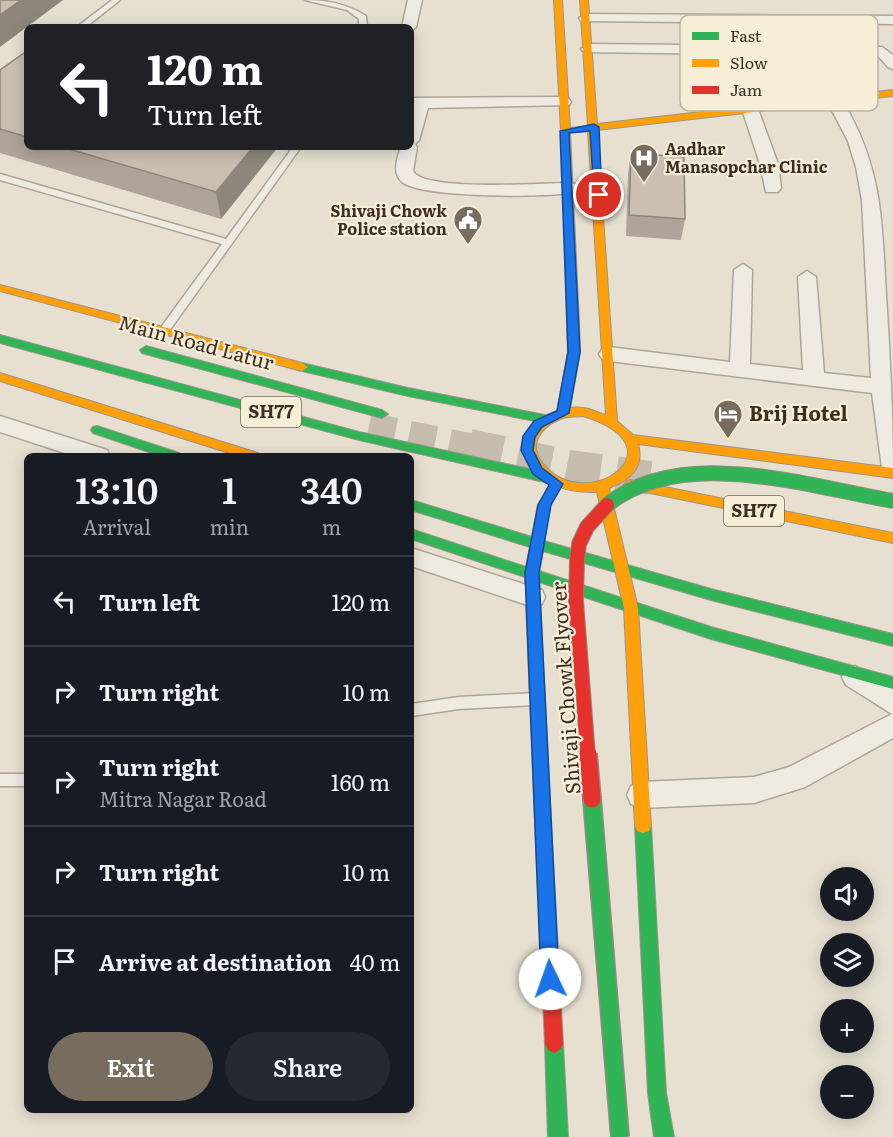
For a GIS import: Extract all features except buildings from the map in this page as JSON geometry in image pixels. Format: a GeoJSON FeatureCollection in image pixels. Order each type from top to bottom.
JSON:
{"type":"FeatureCollection","features":[{"type":"Feature","properties":{"kind":"main road"},"geometry":{"type":"LineString","coordinates":[[558,0],[569,188],[574,352],[563,413]]}},
{"type":"Feature","properties":{"kind":"main road"},"geometry":{"type":"LineString","coordinates":[[584,0],[612,420]]}},
{"type":"Feature","properties":{"kind":"main road"},"geometry":{"type":"LineString","coordinates":[[878,95],[893,93]]}},
{"type":"Feature","properties":{"kind":"main road"},"geometry":{"type":"LineString","coordinates":[[564,131],[733,111]]}},
{"type":"Feature","properties":{"kind":"main road"},"geometry":{"type":"LineString","coordinates":[[0,288],[163,332],[456,404],[545,419]]}},
{"type":"Feature","properties":{"kind":"main road","name":"Main Road Latur"},"geometry":{"type":"LineString","coordinates":[[22,330],[369,426]]}},
{"type":"Feature","properties":{"kind":"main road","name":"SH77"},"geometry":{"type":"LineString","coordinates":[[0,339],[359,436],[550,480]]}},
{"type":"Feature","properties":{"kind":"main road","name":"Main Road Latur"},"geometry":{"type":"LineString","coordinates":[[128,345],[382,414]]}},
{"type":"Feature","properties":{"kind":"main road"},"geometry":{"type":"LineString","coordinates":[[0,377],[245,453]]}},
{"type":"Feature","properties":{"kind":"main road"},"geometry":{"type":"LineString","coordinates":[[583,412],[612,420],[631,439],[635,454],[633,462],[623,476],[608,484],[579,489],[550,480],[532,465],[527,450],[533,430],[545,419],[563,413],[583,412]]}},
{"type":"Feature","properties":{"kind":"main road"},"geometry":{"type":"LineString","coordinates":[[87,427],[166,453]]}},
{"type":"Feature","properties":{"kind":"main road"},"geometry":{"type":"LineString","coordinates":[[631,439],[893,473]]}},
{"type":"Feature","properties":{"kind":"main road","name":"Shivaji Chowk Flyover"},"geometry":{"type":"LineString","coordinates":[[620,1137],[576,601],[580,539],[599,509],[638,486],[666,477],[723,476],[893,501]]}},
{"type":"Feature","properties":{"kind":"main road"},"geometry":{"type":"LineString","coordinates":[[550,480],[535,543],[532,585],[558,1137]]}},
{"type":"Feature","properties":{"kind":"main road"},"geometry":{"type":"LineString","coordinates":[[608,484],[631,608],[657,1093],[664,1137]]}},
{"type":"Feature","properties":{"kind":"main road","name":"SH77"},"geometry":{"type":"LineString","coordinates":[[608,484],[893,538]]}},
{"type":"Feature","properties":{"kind":"main road"},"geometry":{"type":"LineString","coordinates":[[414,506],[623,572],[791,617],[893,640]]}},
{"type":"Feature","properties":{"kind":"main road"},"geometry":{"type":"LineString","coordinates":[[414,535],[532,585],[631,608],[850,673],[893,683]]}},
{"type":"Feature","properties":{"kind":"street"},"geometry":{"type":"LineString","coordinates":[[410,24],[415,0]]}},
{"type":"Feature","properties":{"kind":"street"},"geometry":{"type":"LineString","coordinates":[[586,18],[680,19]]}},
{"type":"Feature","properties":{"kind":"street"},"geometry":{"type":"LineString","coordinates":[[878,20],[893,20]]}},
{"type":"Feature","properties":{"kind":"street"},"geometry":{"type":"LineString","coordinates":[[589,49],[680,50]]}},
{"type":"Feature","properties":{"kind":"street"},"geometry":{"type":"LineString","coordinates":[[878,52],[882,52],[893,64]]}},
{"type":"Feature","properties":{"kind":"street"},"geometry":{"type":"LineString","coordinates":[[416,104],[563,102]]}},
{"type":"Feature","properties":{"kind":"street"},"geometry":{"type":"LineString","coordinates":[[751,111],[769,164],[772,188]]}},
{"type":"Feature","properties":{"kind":"street"},"geometry":{"type":"LineString","coordinates":[[840,111],[862,158],[872,200],[893,468]]}},
{"type":"Feature","properties":{"kind":"street"},"geometry":{"type":"LineString","coordinates":[[409,150],[405,172],[409,179],[420,186],[452,189],[569,188]]}},
{"type":"Feature","properties":{"kind":"street"},"geometry":{"type":"LineString","coordinates":[[740,370],[743,270]]}},
{"type":"Feature","properties":{"kind":"street"},"geometry":{"type":"LineString","coordinates":[[807,277],[814,379]]}},
{"type":"Feature","properties":{"kind":"street"},"geometry":{"type":"LineString","coordinates":[[609,354],[888,388]]}},
{"type":"Feature","properties":{"kind":"street"},"geometry":{"type":"LineString","coordinates":[[0,424],[90,453]]}},
{"type":"Feature","properties":{"kind":"street"},"geometry":{"type":"LineString","coordinates":[[414,558],[532,585]]}},
{"type":"Feature","properties":{"kind":"street"},"geometry":{"type":"LineString","coordinates":[[850,673],[893,703]]}},
{"type":"Feature","properties":{"kind":"street"},"geometry":{"type":"LineString","coordinates":[[641,795],[754,790],[795,778],[893,725]]}},
{"type":"Feature","properties":{"kind":"lane"},"geometry":{"type":"LineString","coordinates":[[85,24],[114,0]]}},
{"type":"Feature","properties":{"kind":"lane"},"geometry":{"type":"LineString","coordinates":[[309,0],[349,8],[363,18],[363,24]]}},
{"type":"Feature","properties":{"kind":"lane"},"geometry":{"type":"LineString","coordinates":[[163,332],[295,150]]}},
{"type":"Feature","properties":{"kind":"lane"},"geometry":{"type":"LineString","coordinates":[[0,177],[229,243]]}},
{"type":"Feature","properties":{"kind":"lane"},"geometry":{"type":"LineString","coordinates":[[414,710],[459,703],[537,699]]}},
{"type":"Feature","properties":{"kind":"lane"},"geometry":{"type":"LineString","coordinates":[[0,780],[24,780]]}},
{"type":"Feature","properties":{"kind":"tunnel"},"geometry":{"type":"LineString","coordinates":[[369,426],[476,448]]}},
{"type":"Feature","properties":{"kind":"tunnel"},"geometry":{"type":"LineString","coordinates":[[469,446],[570,467],[650,478]]}},
{"type":"Feature","properties":{"kind":"traffic: fast"},"geometry":{"type":"LineString","coordinates":[[0,339],[359,436],[544,477]]}},
{"type":"Feature","properties":{"kind":"traffic: fast"},"geometry":{"type":"LineString","coordinates":[[146,350],[382,414]]}},
{"type":"Feature","properties":{"kind":"traffic: fast"},"geometry":{"type":"LineString","coordinates":[[302,367],[408,392],[545,419]]}},
{"type":"Feature","properties":{"kind":"traffic: fast"},"geometry":{"type":"LineString","coordinates":[[97,430],[166,453]]}},
{"type":"Feature","properties":{"kind":"traffic: fast"},"geometry":{"type":"LineString","coordinates":[[607,505],[630,489],[649,481],[683,475],[712,474],[774,479],[893,501]]}},
{"type":"Feature","properties":{"kind":"traffic: fast"},"geometry":{"type":"LineString","coordinates":[[544,843],[532,573],[544,505],[557,484]]}},
{"type":"Feature","properties":{"kind":"traffic: fast"},"geometry":{"type":"LineString","coordinates":[[414,506],[651,577],[832,626],[893,640]]}},
{"type":"Feature","properties":{"kind":"traffic: fast"},"geometry":{"type":"LineString","coordinates":[[414,535],[711,633],[893,683]]}},
{"type":"Feature","properties":{"kind":"traffic: fast"},"geometry":{"type":"LineString","coordinates":[[592,799],[620,1137]]}},
{"type":"Feature","properties":{"kind":"traffic: fast"},"geometry":{"type":"LineString","coordinates":[[643,826],[657,1093],[664,1137]]}},
{"type":"Feature","properties":{"kind":"traffic: fast"},"geometry":{"type":"LineString","coordinates":[[554,1044],[558,1137]]}},
{"type":"Feature","properties":{"kind":"traffic: slow"},"geometry":{"type":"LineString","coordinates":[[558,0],[569,188],[573,322]]}},
{"type":"Feature","properties":{"kind":"traffic: slow"},"geometry":{"type":"LineString","coordinates":[[584,0],[612,420]]}},
{"type":"Feature","properties":{"kind":"traffic: slow"},"geometry":{"type":"LineString","coordinates":[[878,95],[893,93]]}},
{"type":"Feature","properties":{"kind":"traffic: slow"},"geometry":{"type":"LineString","coordinates":[[573,130],[737,111]]}},
{"type":"Feature","properties":{"kind":"traffic: slow"},"geometry":{"type":"LineString","coordinates":[[0,288],[302,367]]}},
{"type":"Feature","properties":{"kind":"traffic: slow"},"geometry":{"type":"LineString","coordinates":[[0,377],[244,453]]}},
{"type":"Feature","properties":{"kind":"traffic: slow"},"geometry":{"type":"LineString","coordinates":[[583,412],[617,426],[630,439],[633,447],[634,457],[627,472],[619,479],[597,487],[575,487],[555,481],[540,470],[531,456],[529,441],[537,427],[556,416],[583,412]]}},
{"type":"Feature","properties":{"kind":"traffic: slow"},"geometry":{"type":"LineString","coordinates":[[631,439],[893,473]]}},
{"type":"Feature","properties":{"kind":"traffic: slow"},"geometry":{"type":"LineString","coordinates":[[630,485],[893,538]]}},
{"type":"Feature","properties":{"kind":"traffic: slow"},"geometry":{"type":"LineString","coordinates":[[602,486],[631,608],[643,826]]}},
{"type":"Feature","properties":{"kind":"traffic: jam"},"geometry":{"type":"LineString","coordinates":[[563,413],[574,352],[573,322]]}},
{"type":"Feature","properties":{"kind":"traffic: jam"},"geometry":{"type":"LineString","coordinates":[[592,799],[576,601],[577,560],[579,544],[587,527],[607,505]]}},
{"type":"Feature","properties":{"kind":"traffic: jam"},"geometry":{"type":"LineString","coordinates":[[544,843],[554,1044]]}},
{"type":"Feature","properties":{"kind":"place","name":"Aadhar Manasopchar Clinic"},"geometry":{"type":"Point","coordinates":[644,184]}},
{"type":"Feature","properties":{"kind":"place","name":"Shivaji Chowk Police station"},"geometry":{"type":"Point","coordinates":[468,246]}},
{"type":"Feature","properties":{"kind":"place","name":"Brij Hotel"},"geometry":{"type":"Point","coordinates":[728,440]}},
{"type":"Feature","properties":{"kind":"route"},"geometry":{"type":"LineString","coordinates":[[550,979],[532,573],[535,543],[544,505],[557,484],[544,477],[532,465],[528,458],[527,443],[538,424],[563,413],[574,352],[569,188],[564,131],[594,127],[599,195]]}}]}
